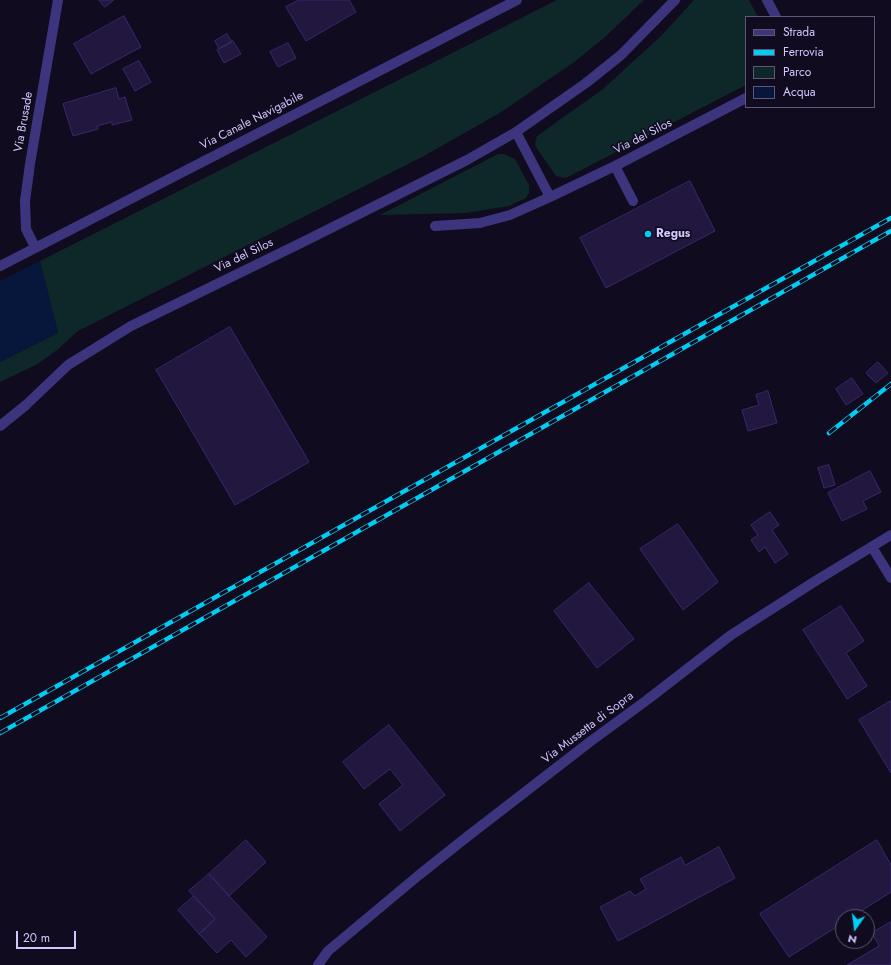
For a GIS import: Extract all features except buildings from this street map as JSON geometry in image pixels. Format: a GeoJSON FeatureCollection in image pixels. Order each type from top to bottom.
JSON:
{"type":"FeatureCollection","features":[{"type":"Feature","properties":{"kind":"street","name":"Via Brusade"},"geometry":{"type":"LineString","coordinates":[[35,248],[26,229],[25,201],[58,0]]}},
{"type":"Feature","properties":{"kind":"street","name":"Via Canale Navigabile"},"geometry":{"type":"LineString","coordinates":[[0,266],[516,0]]}},
{"type":"Feature","properties":{"kind":"street","name":"Via del Silos"},"geometry":{"type":"LineString","coordinates":[[0,426],[26,405],[68,365],[131,326],[446,171],[516,132],[586,83],[621,55],[675,0]]}},
{"type":"Feature","properties":{"kind":"street"},"geometry":{"type":"LineString","coordinates":[[768,0],[776,16]]}},
{"type":"Feature","properties":{"kind":"street","name":"Via del Silos"},"geometry":{"type":"LineString","coordinates":[[435,226],[480,223],[510,214],[615,166],[745,99]]}},
{"type":"Feature","properties":{"kind":"street"},"geometry":{"type":"LineString","coordinates":[[516,132],[550,197]]}},
{"type":"Feature","properties":{"kind":"street"},"geometry":{"type":"LineString","coordinates":[[615,166],[633,200]]}},
{"type":"Feature","properties":{"kind":"street","name":"Via Mussetta di Sopra"},"geometry":{"type":"LineString","coordinates":[[318,965],[328,951],[463,840],[591,741],[719,645],[817,580],[891,535]]}},
{"type":"Feature","properties":{"kind":"street"},"geometry":{"type":"LineString","coordinates":[[872,546],[891,578]]}},
{"type":"Feature","properties":{"kind":"street"},"geometry":{"type":"LineString","coordinates":[[309,965],[328,951]]}},
{"type":"Feature","properties":{"kind":"green space"},"geometry":{"type":"Polygon","coordinates":[[[557,0],[644,0],[604,38],[573,63],[498,114],[424,156],[78,331],[57,350],[38,364],[0,382],[0,362],[58,333],[40,261],[557,0]]]}},
{"type":"Feature","properties":{"kind":"green space"},"geometry":{"type":"Polygon","coordinates":[[[694,0],[749,0],[757,16],[745,16],[745,86],[568,177],[564,178],[556,176],[537,149],[535,144],[537,136],[603,89],[661,36],[694,0]]]}},
{"type":"Feature","properties":{"kind":"green space"},"geometry":{"type":"Polygon","coordinates":[[[498,154],[504,154],[515,159],[529,185],[529,193],[526,198],[509,206],[466,213],[380,215],[498,154]]]}},
{"type":"Feature","properties":{"kind":"water"},"geometry":{"type":"Polygon","coordinates":[[[40,261],[58,333],[0,362],[0,281],[40,261]]]}},
{"type":"Feature","properties":{"kind":"railway"},"geometry":{"type":"LineString","coordinates":[[0,718],[891,218]]}},
{"type":"Feature","properties":{"kind":"railway"},"geometry":{"type":"LineString","coordinates":[[0,733],[891,231]]}},
{"type":"Feature","properties":{"kind":"railway"},"geometry":{"type":"LineString","coordinates":[[829,433],[891,384]]}},
{"type":"Feature","properties":{"kind":"place","name":"Regus"},"geometry":{"type":"Point","coordinates":[648,234]}}]}
